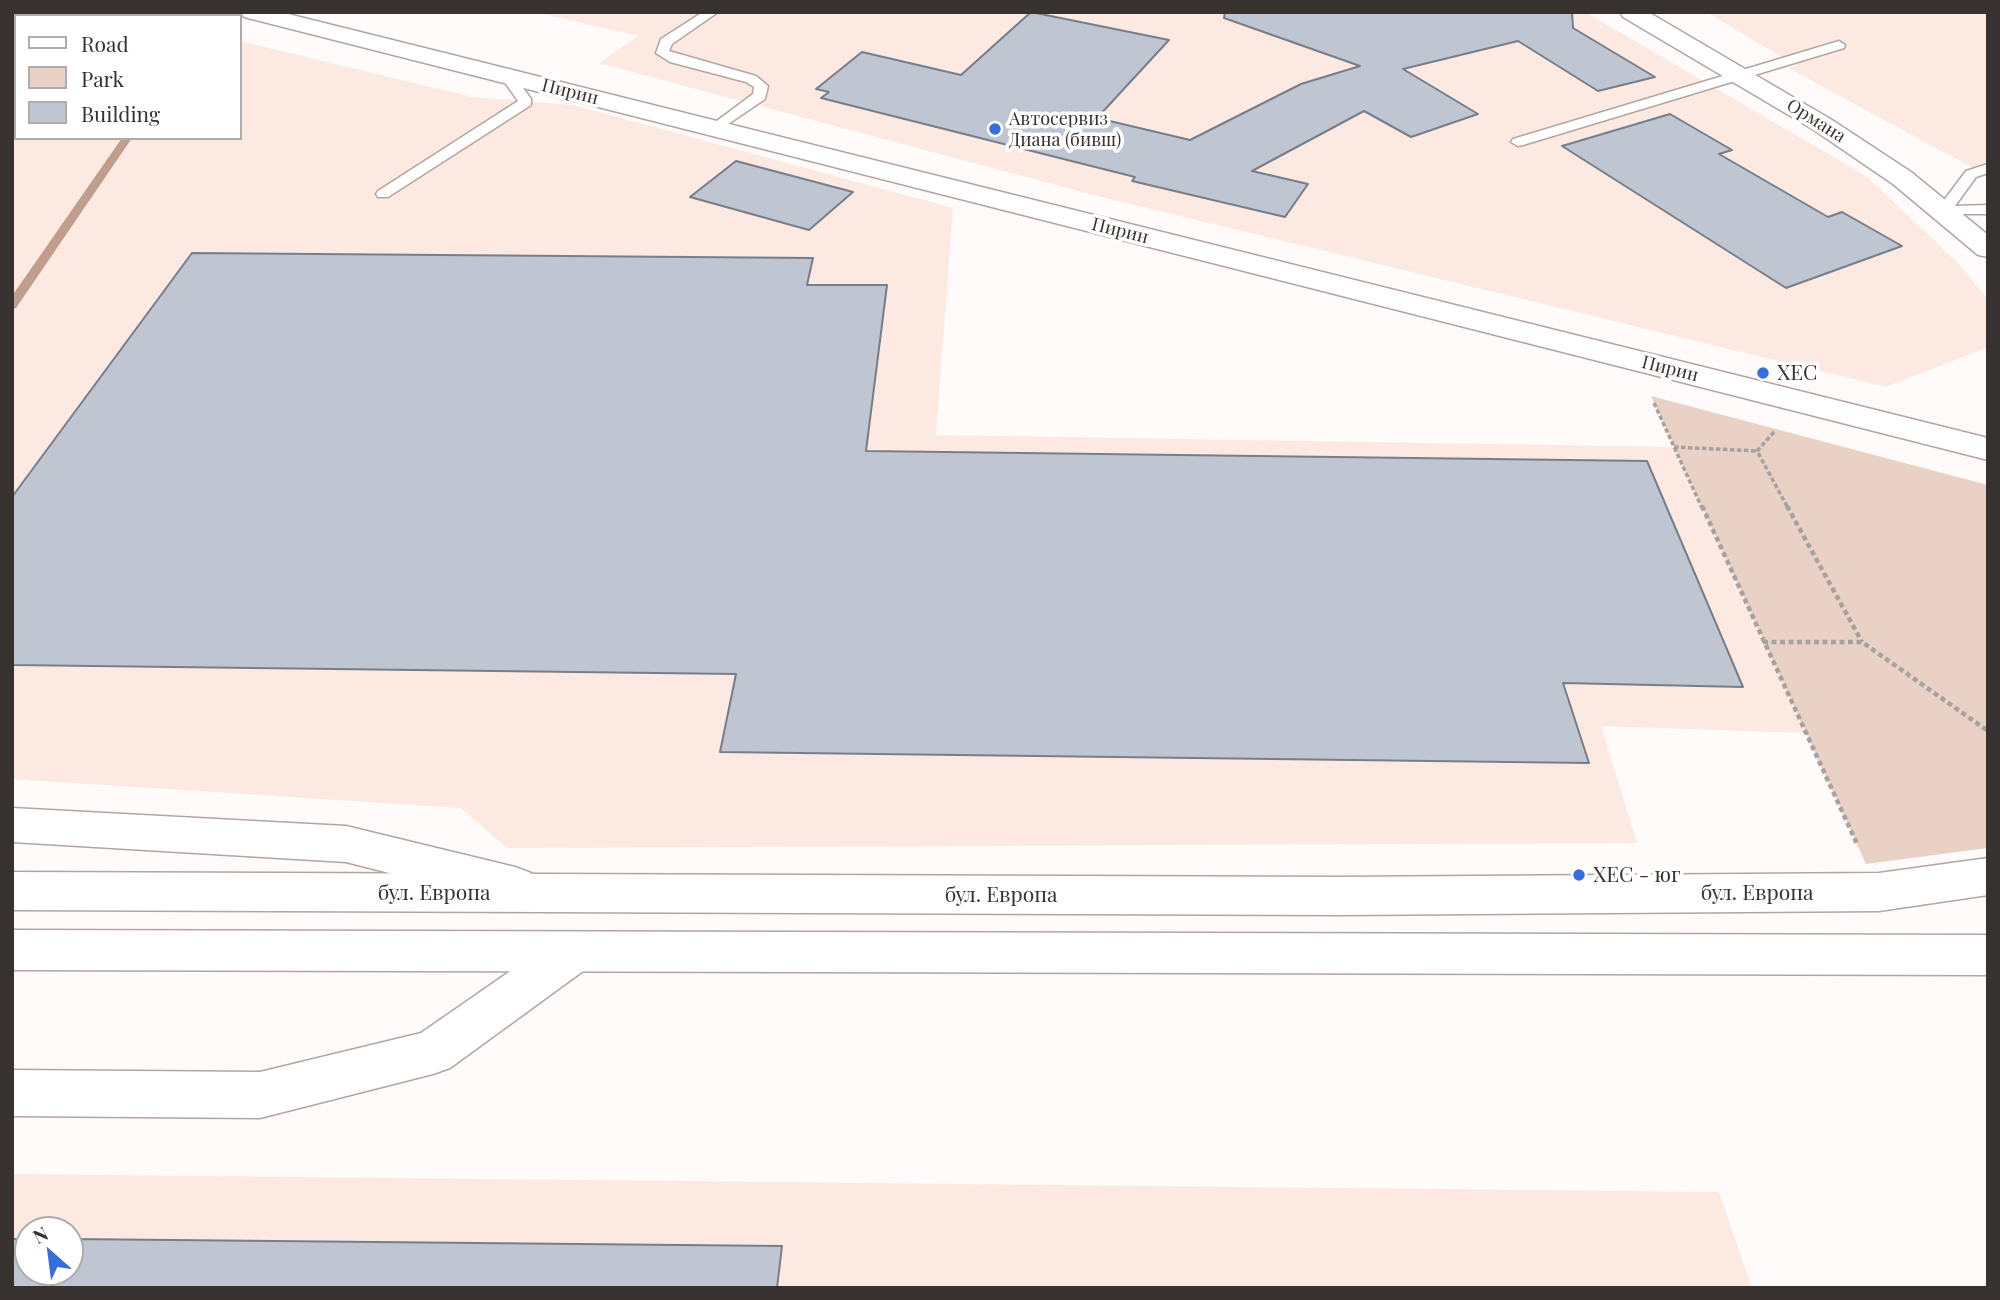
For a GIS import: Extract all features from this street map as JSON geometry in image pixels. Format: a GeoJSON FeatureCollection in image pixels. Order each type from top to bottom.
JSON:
{"type":"FeatureCollection","features":[{"type":"Feature","properties":{"kind":"street","name":"Пирин"},"geometry":{"type":"LineString","coordinates":[[252,12],[1988,449]]}},
{"type":"Feature","properties":{"kind":"street","name":"Ормана"},"geometry":{"type":"LineString","coordinates":[[1631,12],[1823,125],[1902,178],[1988,249]]}},
{"type":"Feature","properties":{"kind":"street"},"geometry":{"type":"LineString","coordinates":[[12,825],[346,844],[541,893]]}},
{"type":"Feature","properties":{"kind":"street","name":"бул. Европа"},"geometry":{"type":"LineString","coordinates":[[12,891],[1340,896],[1879,892],[1988,876]]}},
{"type":"Feature","properties":{"kind":"street"},"geometry":{"type":"LineString","coordinates":[[12,950],[1980,958]]}},
{"type":"Feature","properties":{"kind":"street"},"geometry":{"type":"LineString","coordinates":[[12,1093],[260,1096],[433,1052],[574,952]]}},
{"type":"Feature","properties":{"kind":"lane"},"geometry":{"type":"LineString","coordinates":[[712,12],[666,42],[662,52],[675,60],[751,79],[761,86],[760,96],[715,129]]}},
{"type":"Feature","properties":{"kind":"lane"},"geometry":{"type":"LineString","coordinates":[[1518,142],[1839,45]]}},
{"type":"Feature","properties":{"kind":"lane"},"geometry":{"type":"LineString","coordinates":[[383,194],[526,102],[508,77]]}},
{"type":"Feature","properties":{"kind":"lane"},"geometry":{"type":"LineString","coordinates":[[1944,211],[1971,174],[1988,168]]}},
{"type":"Feature","properties":{"kind":"lane"},"geometry":{"type":"LineString","coordinates":[[1944,211],[1988,209]]}},
{"type":"Feature","properties":{"kind":"path"},"geometry":{"type":"LineString","coordinates":[[1635,360],[1879,892]]}},
{"type":"Feature","properties":{"kind":"path"},"geometry":{"type":"LineString","coordinates":[[1757,451],[1801,402]]}},
{"type":"Feature","properties":{"kind":"path"},"geometry":{"type":"LineString","coordinates":[[1674,447],[1757,451]]}},
{"type":"Feature","properties":{"kind":"path"},"geometry":{"type":"LineString","coordinates":[[1757,451],[1862,642],[1988,731]]}},
{"type":"Feature","properties":{"kind":"path"},"geometry":{"type":"LineString","coordinates":[[1763,642],[1862,642]]}},
{"type":"Feature","properties":{"kind":"shaded area"},"geometry":{"type":"Polygon","coordinates":[[[12,12],[130,14],[14,14],[14,140],[242,140],[242,41],[472,97],[573,105],[953,208],[936,435],[1674,447],[1805,733],[1601,726],[1637,843],[507,848],[461,808],[12,779],[12,12]]]}},
{"type":"Feature","properties":{"kind":"shaded area"},"geometry":{"type":"Polygon","coordinates":[[[535,12],[1585,12],[1866,176],[1959,264],[1988,300],[1988,347],[1886,387],[1094,195],[599,63],[638,36],[535,12]]]}},
{"type":"Feature","properties":{"kind":"shaded area"},"geometry":{"type":"Polygon","coordinates":[[[1706,12],[1988,12],[1988,176],[1788,68],[1797,66],[1706,12]]]}},
{"type":"Feature","properties":{"kind":"shaded area"},"geometry":{"type":"Polygon","coordinates":[[[12,1174],[1719,1192],[1752,1288],[12,1288],[12,1174]]]}},
{"type":"Feature","properties":{"kind":"green space"},"geometry":{"type":"Polygon","coordinates":[[[1651,396],[1988,485],[1988,848],[1866,864],[1651,396]]]}},
{"type":"Feature","properties":{"kind":"building"},"geometry":{"type":"Polygon","coordinates":[[[1031,12],[1169,40],[1097,118],[1190,140],[1301,84],[1360,66],[1224,18],[1225,12],[1572,12],[1573,28],[1655,77],[1598,91],[1518,41],[1403,69],[1478,114],[1411,137],[1364,111],[1252,171],[1308,184],[1285,217],[1132,181],[1135,177],[821,98],[829,92],[816,89],[862,52],[961,75],[1031,12]]]}},
{"type":"Feature","properties":{"kind":"building"},"geometry":{"type":"Polygon","coordinates":[[[1670,114],[1732,150],[1719,154],[1828,217],[1842,212],[1902,246],[1786,288],[1562,146],[1670,114]]]}},
{"type":"Feature","properties":{"kind":"building"},"geometry":{"type":"Polygon","coordinates":[[[736,161],[853,192],[809,230],[690,197],[736,161]]]}},
{"type":"Feature","properties":{"kind":"building"},"geometry":{"type":"Polygon","coordinates":[[[192,253],[813,258],[807,285],[887,285],[866,451],[1647,461],[1743,687],[1563,683],[1589,763],[720,752],[736,674],[12,665],[12,497],[192,253]]]}},
{"type":"Feature","properties":{"kind":"building"},"geometry":{"type":"Polygon","coordinates":[[[12,1239],[14,1286],[84,1286],[84,1239],[782,1246],[777,1288],[12,1288],[12,1239]]]}},
{"type":"Feature","properties":{"kind":"waterway"},"geometry":{"type":"LineString","coordinates":[[12,305],[126,140]]}},
{"type":"Feature","properties":{"kind":"place","name":"Автосервиз Диана (бивш)"},"geometry":{"type":"Point","coordinates":[995,129]}},
{"type":"Feature","properties":{"kind":"place","name":"ХЕС"},"geometry":{"type":"Point","coordinates":[1763,373]}},
{"type":"Feature","properties":{"kind":"place","name":"ХЕС - юг"},"geometry":{"type":"Point","coordinates":[1579,875]}}]}
